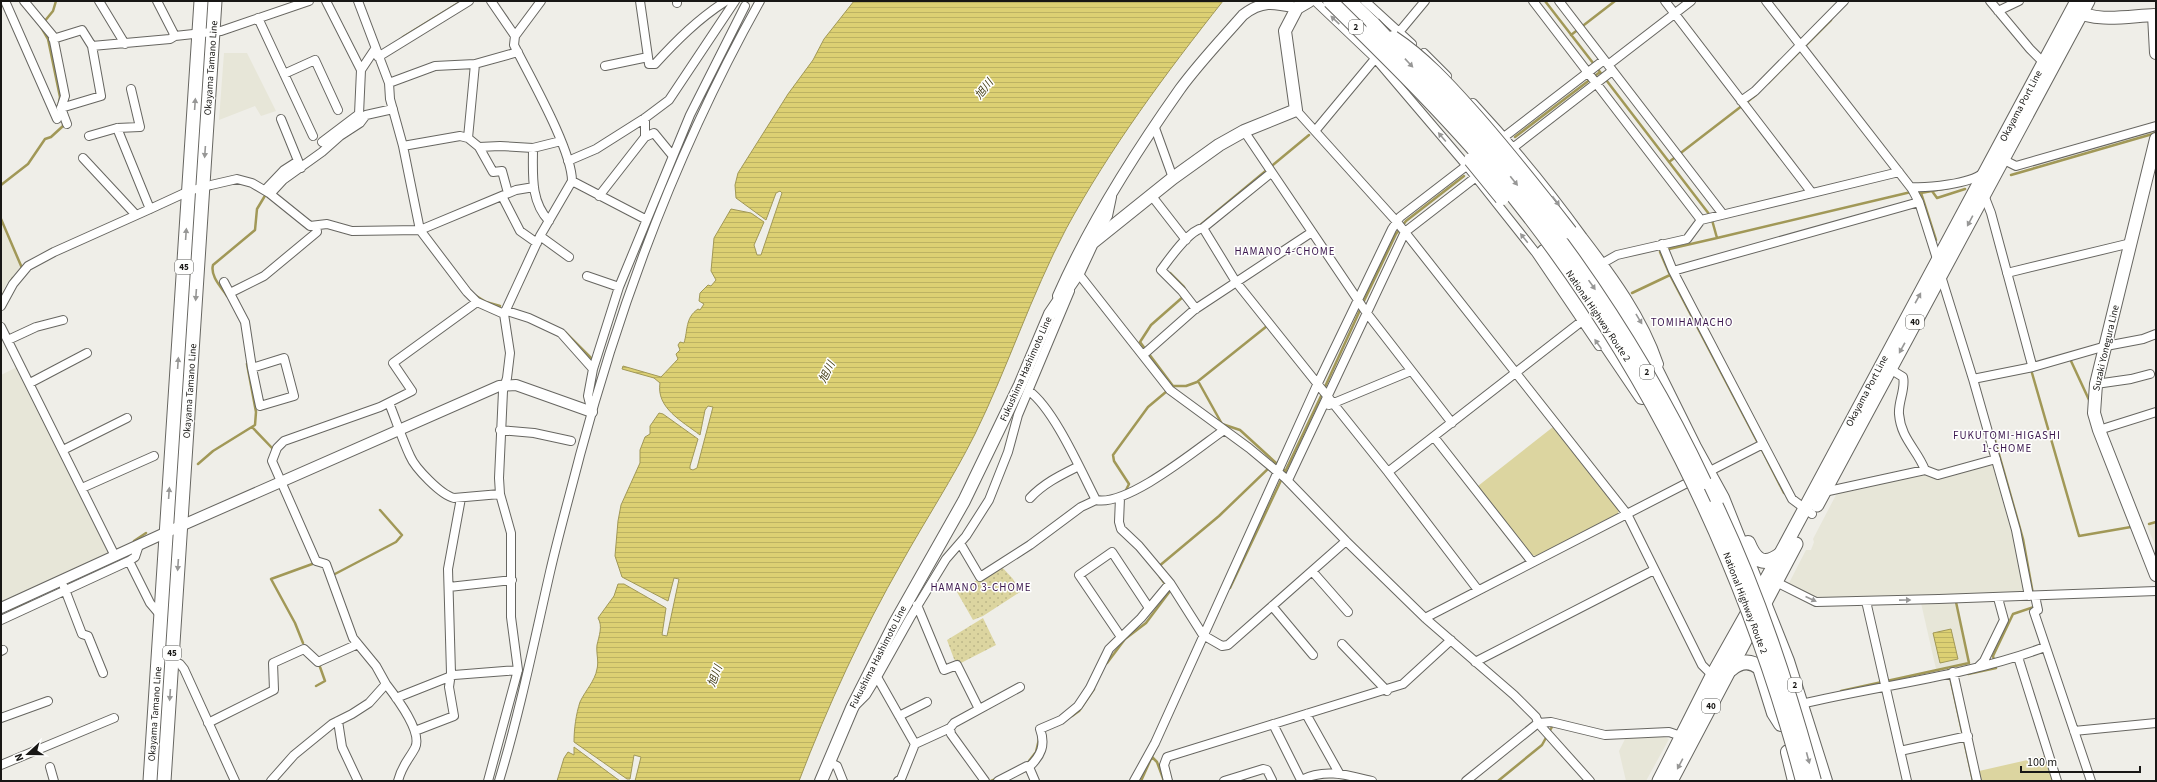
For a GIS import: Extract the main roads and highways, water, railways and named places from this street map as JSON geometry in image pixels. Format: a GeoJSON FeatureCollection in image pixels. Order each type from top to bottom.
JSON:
{"type":"FeatureCollection","features":[{"type":"Feature","properties":{"kind":"highway","name":"National Highway Route 2"},"geometry":{"type":"LineString","coordinates":[[1330,1],[1379,56],[1427,97],[1499,180],[1592,304],[1638,378],[1701,495],[1738,582],[1783,708],[1803,781]]}},
{"type":"Feature","properties":{"kind":"highway","name":"National Highway Route 2"},"geometry":{"type":"LineString","coordinates":[[1349,1],[1373,24],[1466,124],[1530,202],[1600,298],[1657,388],[1699,471],[1748,578],[1796,713],[1814,781]]}},
{"type":"Feature","properties":{"kind":"highway"},"geometry":{"type":"LineString","coordinates":[[1373,24],[1414,52],[1450,87],[1527,176],[1570,232],[1622,306],[1650,356],[1694,447],[1722,498],[1759,599],[1751,622]]}},
{"type":"Feature","properties":{"kind":"highway"},"geometry":{"type":"LineString","coordinates":[[1379,56],[1456,143],[1530,232],[1661,428],[1689,482],[1751,622],[1781,724],[1795,781]]}},
{"type":"Feature","properties":{"kind":"highway"},"geometry":{"type":"LineString","coordinates":[[1694,447],[1701,476],[1759,599]]}},
{"type":"Feature","properties":{"kind":"highway"},"geometry":{"type":"LineString","coordinates":[[1722,498],[1736,515],[1756,558],[1768,560],[1780,555]]}},
{"type":"Feature","properties":{"kind":"highway","name":"2"},"geometry":{"type":"LineString","coordinates":[[1759,599],[1801,704],[1826,781]]}},
{"type":"Feature","properties":{"kind":"highway"},"geometry":{"type":"LineString","coordinates":[[1731,669],[1735,665],[1745,662],[1755,664],[1760,668],[1774,713],[1781,724]]}},
{"type":"Feature","properties":{"kind":"main road","name":"Okayama Tamano Line"},"geometry":{"type":"LineString","coordinates":[[150,781],[201,1]]}},
{"type":"Feature","properties":{"kind":"main road","name":"Okayama Tamano Line"},"geometry":{"type":"LineString","coordinates":[[164,781],[215,1]]}},
{"type":"Feature","properties":{"kind":"main road","name":"Fukushima Hashimoto Line"},"geometry":{"type":"LineString","coordinates":[[821,781],[852,708],[895,623],[964,501],[1020,386],[1050,314],[1075,278],[1092,243],[1172,178],[1219,145],[1244,132],[1296,110],[1285,31],[1297,8],[1309,1]]}},
{"type":"Feature","properties":{"kind":"main road","name":"Okayama Port Line"},"geometry":{"type":"LineString","coordinates":[[1759,599],[1780,555],[1808,512],[1824,492],[1941,276],[1984,195],[1994,166],[2044,63],[2077,8],[2088,1]]}},
{"type":"Feature","properties":{"kind":"main road","name":"Okayama Port Line"},"geometry":{"type":"LineString","coordinates":[[1759,599],[1776,582],[1808,512],[1938,260],[1994,166],[2077,8]]}},
{"type":"Feature","properties":{"kind":"main road"},"geometry":{"type":"LineString","coordinates":[[2077,8],[2099,17],[2155,15],[2156,53]]}},
{"type":"Feature","properties":{"kind":"main road","name":"Suzaki Yonegura Line"},"geometry":{"type":"LineString","coordinates":[[2156,139],[2096,384],[2094,414],[2156,575]]}},
{"type":"Feature","properties":{"kind":"main road","name":"40"},"geometry":{"type":"LineString","coordinates":[[1718,679],[1731,669],[1751,622]]}},
{"type":"Feature","properties":{"kind":"main road","name":"40"},"geometry":{"type":"LineString","coordinates":[[1659,781],[1687,739],[1718,679],[1751,622]]}},
{"type":"Feature","properties":{"kind":"main road","name":"40"},"geometry":{"type":"LineString","coordinates":[[1671,781],[1687,739]]}},
{"type":"Feature","properties":{"kind":"water","name":"旭川"},"geometry":{"type":"Polygon","coordinates":[[[854,1],[1223,1],[1160,83],[1120,140],[1101,169],[1066,229],[1053,254],[975,434],[958,467],[887,588],[859,642],[799,781],[635,781],[641,757],[634,755],[630,779],[627,779],[574,742],[577,711],[597,669],[597,645],[600,635],[598,618],[614,596],[618,584],[624,584],[666,608],[662,635],[667,636],[679,579],[674,578],[668,601],[622,577],[615,556],[621,505],[640,463],[640,450],[645,437],[650,434],[650,426],[659,413],[663,414],[698,439],[690,466],[690,469],[693,470],[697,468],[713,407],[708,406],[705,410],[700,435],[678,419],[666,407],[660,392],[660,383],[654,378],[622,369],[623,366],[661,377],[678,359],[676,354],[680,350],[678,345],[680,342],[684,343],[689,320],[691,316],[698,309],[700,310],[704,304],[699,301],[700,293],[708,285],[711,286],[716,280],[711,271],[714,238],[731,209],[751,213],[764,222],[754,245],[757,255],[761,255],[782,193],[780,191],[776,193],[766,220],[736,198],[735,185],[738,173],[788,94],[813,60],[824,39],[854,1]]]}},
{"type":"Feature","properties":{"kind":"water"},"geometry":{"type":"Polygon","coordinates":[[[1951,629],[1958,659],[1940,663],[1933,633],[1951,629]]]}},
{"type":"Feature","properties":{"kind":"water"},"geometry":{"type":"Polygon","coordinates":[[[574,747],[620,781],[557,781],[564,758],[568,752],[574,755],[574,747]]]}},
{"type":"Feature","properties":{"kind":"waterway"},"geometry":{"type":"LineString","coordinates":[[44,22],[53,11],[56,1]]}},
{"type":"Feature","properties":{"kind":"waterway"},"geometry":{"type":"LineString","coordinates":[[1545,1],[1600,72]]}},
{"type":"Feature","properties":{"kind":"waterway"},"geometry":{"type":"LineString","coordinates":[[1571,35],[1615,1]]}},
{"type":"Feature","properties":{"kind":"waterway"},"geometry":{"type":"LineString","coordinates":[[403,37],[460,2]]}},
{"type":"Feature","properties":{"kind":"waterway"},"geometry":{"type":"LineString","coordinates":[[1768,83],[1831,20]]}},
{"type":"Feature","properties":{"kind":"waterway"},"geometry":{"type":"LineString","coordinates":[[41,27],[48,39],[60,97],[59,103]]}},
{"type":"Feature","properties":{"kind":"waterway"},"geometry":{"type":"LineString","coordinates":[[1515,137],[1600,72],[1709,214]]}},
{"type":"Feature","properties":{"kind":"waterway"},"geometry":{"type":"LineString","coordinates":[[1669,162],[1756,95]]}},
{"type":"Feature","properties":{"kind":"waterway"},"geometry":{"type":"LineString","coordinates":[[1,185],[28,164],[45,139],[51,137],[63,126],[63,121]]}},
{"type":"Feature","properties":{"kind":"waterway"},"geometry":{"type":"LineString","coordinates":[[2011,175],[2156,133]]}},
{"type":"Feature","properties":{"kind":"waterway"},"geometry":{"type":"LineString","coordinates":[[1198,227],[1309,135]]}},
{"type":"Feature","properties":{"kind":"waterway"},"geometry":{"type":"LineString","coordinates":[[1363,303],[1396,234],[1406,221],[1464,176]]}},
{"type":"Feature","properties":{"kind":"waterway"},"geometry":{"type":"LineString","coordinates":[[1921,193],[1948,188]]}},
{"type":"Feature","properties":{"kind":"waterway"},"geometry":{"type":"LineString","coordinates":[[1932,191],[1937,198],[1965,189]]}},
{"type":"Feature","properties":{"kind":"waterway"},"geometry":{"type":"LineString","coordinates":[[1916,191],[1921,193],[1936,240]]}},
{"type":"Feature","properties":{"kind":"waterway"},"geometry":{"type":"LineString","coordinates":[[1712,220],[1717,238],[1911,192]]}},
{"type":"Feature","properties":{"kind":"waterway"},"geometry":{"type":"LineString","coordinates":[[227,296],[213,273],[213,265],[255,230],[257,209],[266,194]]}},
{"type":"Feature","properties":{"kind":"waterway"},"geometry":{"type":"LineString","coordinates":[[1,219],[22,268]]}},
{"type":"Feature","properties":{"kind":"waterway"},"geometry":{"type":"LineString","coordinates":[[1669,249],[1717,238]]}},
{"type":"Feature","properties":{"kind":"waterway"},"geometry":{"type":"LineString","coordinates":[[1632,293],[1670,275],[1660,252],[1662,252]]}},
{"type":"Feature","properties":{"kind":"waterway"},"geometry":{"type":"LineString","coordinates":[[1170,273],[1186,291]]}},
{"type":"Feature","properties":{"kind":"waterway"},"geometry":{"type":"LineString","coordinates":[[1670,275],[1758,443]]}},
{"type":"Feature","properties":{"kind":"waterway"},"geometry":{"type":"LineString","coordinates":[[1,298],[13,278]]}},
{"type":"Feature","properties":{"kind":"waterway"},"geometry":{"type":"LineString","coordinates":[[473,294],[486,302],[500,306]]}},
{"type":"Feature","properties":{"kind":"waterway"},"geometry":{"type":"LineString","coordinates":[[1184,296],[1151,325],[1140,342],[1173,386],[1186,386],[1197,382],[1267,326]]}},
{"type":"Feature","properties":{"kind":"waterway"},"geometry":{"type":"LineString","coordinates":[[1324,389],[1361,308]]}},
{"type":"Feature","properties":{"kind":"waterway"},"geometry":{"type":"LineString","coordinates":[[565,332],[593,360]]}},
{"type":"Feature","properties":{"kind":"waterway"},"geometry":{"type":"LineString","coordinates":[[2071,361],[2090,402]]}},
{"type":"Feature","properties":{"kind":"waterway"},"geometry":{"type":"LineString","coordinates":[[198,464],[213,451],[255,425],[256,412],[247,364]]}},
{"type":"Feature","properties":{"kind":"waterway"},"geometry":{"type":"LineString","coordinates":[[2032,373],[2079,536],[2131,527]]}},
{"type":"Feature","properties":{"kind":"waterway"},"geometry":{"type":"LineString","coordinates":[[1198,381],[1222,424],[1240,430],[1286,472]]}},
{"type":"Feature","properties":{"kind":"waterway"},"geometry":{"type":"LineString","coordinates":[[1126,490],[1129,484],[1114,461],[1113,455],[1148,407],[1173,386]]}},
{"type":"Feature","properties":{"kind":"waterway"},"geometry":{"type":"LineString","coordinates":[[1230,588],[1322,394]]}},
{"type":"Feature","properties":{"kind":"waterway"},"geometry":{"type":"LineString","coordinates":[[252,427],[274,450]]}},
{"type":"Feature","properties":{"kind":"waterway"},"geometry":{"type":"LineString","coordinates":[[1995,440],[2023,539],[2033,594]]}},
{"type":"Feature","properties":{"kind":"waterway"},"geometry":{"type":"LineString","coordinates":[[1762,450],[1784,493]]}},
{"type":"Feature","properties":{"kind":"waterway"},"geometry":{"type":"LineString","coordinates":[[1158,567],[1219,516],[1275,462]]}},
{"type":"Feature","properties":{"kind":"waterway"},"geometry":{"type":"LineString","coordinates":[[333,575],[396,542],[402,535],[380,510]]}},
{"type":"Feature","properties":{"kind":"waterway"},"geometry":{"type":"LineString","coordinates":[[2149,524],[2156,522]]}},
{"type":"Feature","properties":{"kind":"waterway"},"geometry":{"type":"LineString","coordinates":[[134,541],[146,533]]}},
{"type":"Feature","properties":{"kind":"waterway"},"geometry":{"type":"LineString","coordinates":[[303,643],[295,623],[271,579],[315,563]]}},
{"type":"Feature","properties":{"kind":"waterway"},"geometry":{"type":"LineString","coordinates":[[1107,663],[1125,639],[1146,623],[1170,591],[1160,577]]}},
{"type":"Feature","properties":{"kind":"waterway"},"geometry":{"type":"LineString","coordinates":[[11,611],[31,602]]}},
{"type":"Feature","properties":{"kind":"waterway"},"geometry":{"type":"LineString","coordinates":[[1841,691],[1969,663],[1956,602]]}},
{"type":"Feature","properties":{"kind":"waterway"},"geometry":{"type":"LineString","coordinates":[[1968,674],[1996,668],[1993,656],[2013,614],[2034,607]]}},
{"type":"Feature","properties":{"kind":"waterway"},"geometry":{"type":"LineString","coordinates":[[316,686],[325,681],[320,667]]}},
{"type":"Feature","properties":{"kind":"waterway"},"geometry":{"type":"LineString","coordinates":[[1948,668],[1973,781]]}},
{"type":"Feature","properties":{"kind":"waterway"},"geometry":{"type":"LineString","coordinates":[[1072,716],[1079,711],[1094,689]]}},
{"type":"Feature","properties":{"kind":"waterway"},"geometry":{"type":"LineString","coordinates":[[1498,781],[1542,745],[1553,725]]}},
{"type":"Feature","properties":{"kind":"waterway"},"geometry":{"type":"LineString","coordinates":[[1030,763],[1029,761],[1036,752],[1039,739]]}},
{"type":"Feature","properties":{"kind":"waterway"},"geometry":{"type":"LineString","coordinates":[[1141,781],[1154,752]]}},
{"type":"Feature","properties":{"kind":"waterway"},"geometry":{"type":"LineString","coordinates":[[1152,757],[1157,762],[1164,781]]}},
{"type":"Feature","properties":{"kind":"waterway"},"geometry":{"type":"LineString","coordinates":[[991,781],[998,778]]}},
{"type":"Feature","properties":{"kind":"district","name":"HAMANO 4-CHOME"},"geometry":{"type":"Point","coordinates":[1285,251]}},
{"type":"Feature","properties":{"kind":"district","name":"TOMIHAMACHO"},"geometry":{"type":"Point","coordinates":[1692,322]}},
{"type":"Feature","properties":{"kind":"district","name":"FUKUTOMI-HIGASHI 1-CHOME"},"geometry":{"type":"Point","coordinates":[2007,441]}},
{"type":"Feature","properties":{"kind":"district","name":"HAMANO 3-CHOME"},"geometry":{"type":"Point","coordinates":[981,587]}}]}
